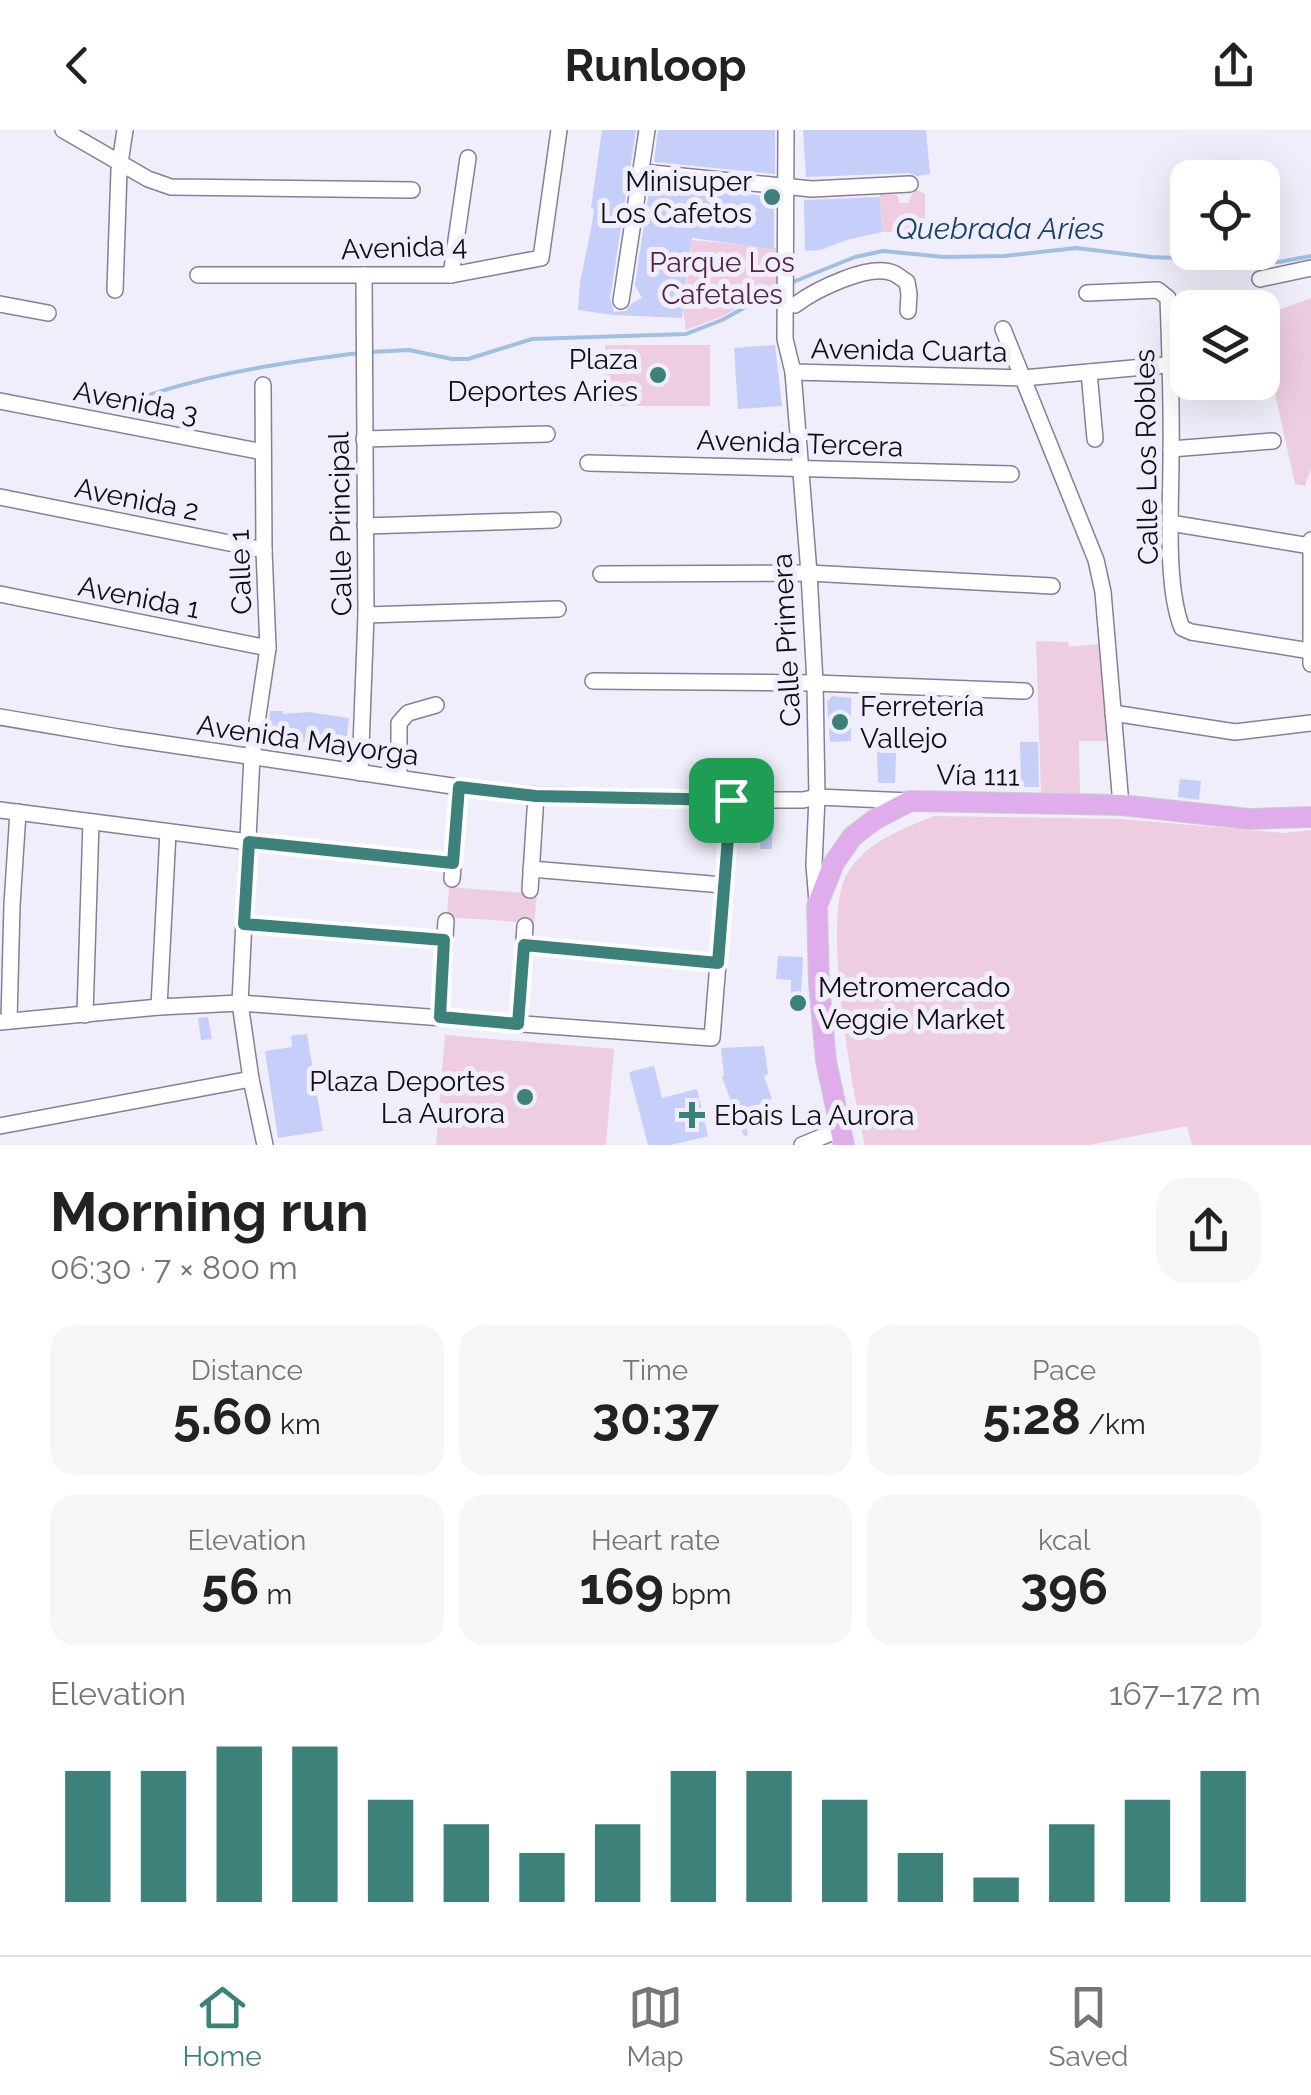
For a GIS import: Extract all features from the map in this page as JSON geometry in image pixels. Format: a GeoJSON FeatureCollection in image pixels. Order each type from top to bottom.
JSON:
{"type":"FeatureCollection","features":[{"type":"Feature","properties":{"kind":"main road","name":"Vía 111"},"geometry":{"type":"LineString","coordinates":[[843,1137],[826,1061],[818,984],[818,906],[834,863],[852,837],[874,820],[910,801],[1121,804],[1250,819],[1311,817]]}},
{"type":"Feature","properties":{"kind":"street"},"geometry":{"type":"LineString","coordinates":[[63,130],[148,179],[172,187],[412,190]]}},
{"type":"Feature","properties":{"kind":"street"},"geometry":{"type":"LineString","coordinates":[[115,290],[125,130]]}},
{"type":"Feature","properties":{"kind":"street","name":"Avenida 4"},"geometry":{"type":"LineString","coordinates":[[198,274],[451,275],[541,258],[559,130]]}},
{"type":"Feature","properties":{"kind":"street"},"geometry":{"type":"LineString","coordinates":[[621,300],[647,130]]}},
{"type":"Feature","properties":{"kind":"street"},"geometry":{"type":"LineString","coordinates":[[786,130],[791,188]]}},
{"type":"Feature","properties":{"kind":"street"},"geometry":{"type":"LineString","coordinates":[[791,188],[796,130]]}},
{"type":"Feature","properties":{"kind":"street"},"geometry":{"type":"LineString","coordinates":[[451,275],[468,158]]}},
{"type":"Feature","properties":{"kind":"street"},"geometry":{"type":"LineString","coordinates":[[642,172],[791,188],[910,184]]}},
{"type":"Feature","properties":{"kind":"street","name":"Calle Primera"},"geometry":{"type":"LineString","coordinates":[[791,188],[790,271],[796,342],[792,372],[815,683],[814,864],[818,906]]}},
{"type":"Feature","properties":{"kind":"street"},"geometry":{"type":"LineString","coordinates":[[1260,279],[1311,268]]}},
{"type":"Feature","properties":{"kind":"street"},"geometry":{"type":"LineString","coordinates":[[792,296],[851,277],[892,272],[907,282],[908,311]]}},
{"type":"Feature","properties":{"kind":"street","name":"Calle Principal"},"geometry":{"type":"LineString","coordinates":[[360,772],[366,615],[364,276]]}},
{"type":"Feature","properties":{"kind":"street","name":"Calle Los Robles"},"geometry":{"type":"LineString","coordinates":[[1087,293],[1158,290],[1168,298],[1170,310]]}},
{"type":"Feature","properties":{"kind":"street"},"geometry":{"type":"LineString","coordinates":[[0,304],[48,313]]}},
{"type":"Feature","properties":{"kind":"street"},"geometry":{"type":"LineString","coordinates":[[1003,329],[1096,560],[1103,592],[1121,804]]}},
{"type":"Feature","properties":{"kind":"street","name":"Avenida Cuarta"},"geometry":{"type":"LineString","coordinates":[[792,372],[1023,378],[1170,365]]}},
{"type":"Feature","properties":{"kind":"street"},"geometry":{"type":"LineString","coordinates":[[1089,372],[1095,439]]}},
{"type":"Feature","properties":{"kind":"street","name":"Calle 1"},"geometry":{"type":"LineString","coordinates":[[263,386],[268,648],[252,756],[240,1003],[265,1145]]}},
{"type":"Feature","properties":{"kind":"street","name":"Calle Los Robles"},"geometry":{"type":"LineString","coordinates":[[1176,400],[1170,523],[1173,576],[1182,628],[1311,651]]}},
{"type":"Feature","properties":{"kind":"street","name":"Avenida 3"},"geometry":{"type":"LineString","coordinates":[[0,402],[263,452]]}},
{"type":"Feature","properties":{"kind":"street"},"geometry":{"type":"LineString","coordinates":[[364,439],[547,434]]}},
{"type":"Feature","properties":{"kind":"street"},"geometry":{"type":"LineString","coordinates":[[1171,449],[1273,441]]}},
{"type":"Feature","properties":{"kind":"street","name":"Avenida Tercera"},"geometry":{"type":"LineString","coordinates":[[588,462],[1011,474]]}},
{"type":"Feature","properties":{"kind":"street","name":"Avenida 2"},"geometry":{"type":"LineString","coordinates":[[0,498],[264,550]]}},
{"type":"Feature","properties":{"kind":"street"},"geometry":{"type":"LineString","coordinates":[[365,526],[552,520]]}},
{"type":"Feature","properties":{"kind":"street"},"geometry":{"type":"LineString","coordinates":[[1170,523],[1311,544],[1311,664]]}},
{"type":"Feature","properties":{"kind":"street"},"geometry":{"type":"LineString","coordinates":[[601,574],[809,573],[1052,586]]}},
{"type":"Feature","properties":{"kind":"street","name":"Avenida 1"},"geometry":{"type":"LineString","coordinates":[[0,594],[268,648]]}},
{"type":"Feature","properties":{"kind":"street"},"geometry":{"type":"LineString","coordinates":[[366,615],[558,609]]}},
{"type":"Feature","properties":{"kind":"street"},"geometry":{"type":"LineString","coordinates":[[592,681],[815,683],[1025,691]]}},
{"type":"Feature","properties":{"kind":"street"},"geometry":{"type":"LineString","coordinates":[[399,778],[399,722],[408,714],[436,705]]}},
{"type":"Feature","properties":{"kind":"street"},"geometry":{"type":"LineString","coordinates":[[1113,713],[1235,732],[1311,723]]}},
{"type":"Feature","properties":{"kind":"street","name":"Avenida Mayorga"},"geometry":{"type":"LineString","coordinates":[[0,717],[536,796],[910,801]]}},
{"type":"Feature","properties":{"kind":"street"},"geometry":{"type":"LineString","coordinates":[[0,810],[453,871],[459,787]]}},
{"type":"Feature","properties":{"kind":"street"},"geometry":{"type":"LineString","coordinates":[[530,890],[536,796]]}},
{"type":"Feature","properties":{"kind":"street"},"geometry":{"type":"LineString","coordinates":[[18,812],[6,904],[4,1022],[240,1003],[712,1038],[731,800]]}},
{"type":"Feature","properties":{"kind":"street"},"geometry":{"type":"LineString","coordinates":[[85,1015],[91,822]]}},
{"type":"Feature","properties":{"kind":"street"},"geometry":{"type":"LineString","coordinates":[[159,1007],[168,832]]}},
{"type":"Feature","properties":{"kind":"street"},"geometry":{"type":"LineString","coordinates":[[532,869],[723,884]]}},
{"type":"Feature","properties":{"kind":"street"},"geometry":{"type":"LineString","coordinates":[[440,1017],[446,921]]}},
{"type":"Feature","properties":{"kind":"street"},"geometry":{"type":"LineString","coordinates":[[244,924],[444,940]]}},
{"type":"Feature","properties":{"kind":"street"},"geometry":{"type":"LineString","coordinates":[[518,1024],[526,926]]}},
{"type":"Feature","properties":{"kind":"street"},"geometry":{"type":"LineString","coordinates":[[524,945],[718,963]]}},
{"type":"Feature","properties":{"kind":"street"},"geometry":{"type":"LineString","coordinates":[[0,1126],[252,1079]]}},
{"type":"Feature","properties":{"kind":"street"},"geometry":{"type":"LineString","coordinates":[[802,1145],[843,1137]]}},
{"type":"Feature","properties":{"kind":"green space"},"geometry":{"type":"Polygon","coordinates":[[[917,190],[925,194],[925,233],[882,232],[880,193],[897,195],[900,203],[908,203],[917,190]]]}},
{"type":"Feature","properties":{"kind":"green space","name":"Parque Los Cafetales"},"geometry":{"type":"Polygon","coordinates":[[[692,240],[776,248],[776,287],[723,316],[686,330],[683,310],[692,240]]]}},
{"type":"Feature","properties":{"kind":"green space"},"geometry":{"type":"Polygon","coordinates":[[[1311,298],[1311,469],[1305,486],[1295,484],[1276,400],[1280,400],[1280,309],[1311,298]]]}},
{"type":"Feature","properties":{"kind":"green space","name":"Plaza Deportes Aries"},"geometry":{"type":"Polygon","coordinates":[[[605,345],[710,345],[710,406],[605,406],[605,345]]]}},
{"type":"Feature","properties":{"kind":"green space"},"geometry":{"type":"Polygon","coordinates":[[[1036,641],[1068,642],[1069,647],[1100,644],[1109,741],[1079,741],[1080,797],[1041,794],[1036,641]]]}},
{"type":"Feature","properties":{"kind":"green space"},"geometry":{"type":"Polygon","coordinates":[[[934,816],[1121,819],[1285,833],[1311,830],[1311,1145],[1192,1145],[1187,1126],[1089,1145],[865,1145],[842,1008],[839,898],[846,876],[862,855],[884,839],[934,816]]]}},
{"type":"Feature","properties":{"kind":"green space"},"geometry":{"type":"Polygon","coordinates":[[[449,887],[537,894],[534,923],[447,917],[449,887]]]}},
{"type":"Feature","properties":{"kind":"green space","name":"Plaza Deportes La Aurora"},"geometry":{"type":"Polygon","coordinates":[[[445,1035],[614,1049],[606,1145],[436,1145],[445,1035]]]}},
{"type":"Feature","properties":{"kind":"building"},"geometry":{"type":"Polygon","coordinates":[[[602,130],[636,130],[610,299],[614,312],[626,311],[642,298],[635,285],[650,184],[774,197],[774,249],[692,238],[682,318],[578,310],[602,130]]]}},
{"type":"Feature","properties":{"kind":"building"},"geometry":{"type":"Polygon","coordinates":[[[658,130],[775,130],[775,174],[654,162],[658,130]]]}},
{"type":"Feature","properties":{"kind":"building"},"geometry":{"type":"Polygon","coordinates":[[[803,130],[926,130],[930,174],[806,177],[803,130]]]}},
{"type":"Feature","properties":{"kind":"building"},"geometry":{"type":"Polygon","coordinates":[[[880,197],[882,232],[805,251],[804,200],[880,197]]]}},
{"type":"Feature","properties":{"kind":"building"},"geometry":{"type":"Polygon","coordinates":[[[775,345],[782,406],[738,409],[734,348],[775,345]]]}},
{"type":"Feature","properties":{"kind":"building","name":"Ferretería Vallejo"},"geometry":{"type":"Polygon","coordinates":[[[832,696],[851,698],[851,741],[830,742],[827,702],[832,696]]]}},
{"type":"Feature","properties":{"kind":"building"},"geometry":{"type":"Polygon","coordinates":[[[270,711],[349,718],[346,747],[303,742],[302,748],[267,742],[270,711]]]}},
{"type":"Feature","properties":{"kind":"building"},"geometry":{"type":"Polygon","coordinates":[[[1020,742],[1038,742],[1039,787],[1021,787],[1020,742]]]}},
{"type":"Feature","properties":{"kind":"building"},"geometry":{"type":"Polygon","coordinates":[[[877,751],[896,753],[895,783],[878,783],[877,751]]]}},
{"type":"Feature","properties":{"kind":"building"},"geometry":{"type":"Polygon","coordinates":[[[1180,779],[1201,781],[1199,800],[1178,797],[1180,779]]]}},
{"type":"Feature","properties":{"kind":"building"},"geometry":{"type":"Polygon","coordinates":[[[761,811],[773,811],[772,849],[760,849],[761,811]]]}},
{"type":"Feature","properties":{"kind":"building"},"geometry":{"type":"Polygon","coordinates":[[[778,956],[803,957],[804,1007],[791,1007],[791,980],[776,979],[778,956]]]}},
{"type":"Feature","properties":{"kind":"building"},"geometry":{"type":"Polygon","coordinates":[[[208,1017],[212,1039],[201,1040],[198,1018],[208,1017]]]}},
{"type":"Feature","properties":{"kind":"building"},"geometry":{"type":"Polygon","coordinates":[[[307,1034],[323,1131],[278,1138],[265,1051],[292,1047],[291,1036],[307,1034]]]}},
{"type":"Feature","properties":{"kind":"building"},"geometry":{"type":"Polygon","coordinates":[[[764,1046],[768,1074],[764,1076],[772,1099],[744,1110],[748,1135],[744,1136],[722,1077],[721,1048],[764,1046]]]}},
{"type":"Feature","properties":{"kind":"building"},"geometry":{"type":"Polygon","coordinates":[[[654,1066],[662,1098],[697,1089],[708,1136],[671,1145],[648,1145],[629,1072],[654,1066]]]}},
{"type":"Feature","properties":{"kind":"waterway","name":"Quebrada Aries"},"geometry":{"type":"LineString","coordinates":[[788,284],[855,257],[883,251],[944,257],[1004,256],[1076,248],[1151,257],[1279,262],[1311,256]]}},
{"type":"Feature","properties":{"kind":"waterway","name":"Quebrada Aries"},"geometry":{"type":"LineString","coordinates":[[370,352],[409,350],[468,359],[532,339],[686,334],[722,320],[780,288]]}},
{"type":"Feature","properties":{"kind":"waterway","name":"Quebrada Aries"},"geometry":{"type":"LineString","coordinates":[[115,407],[236,372],[360,353]]}},
{"type":"Feature","properties":{"kind":"place","name":"Minisuper Los Cafetos"},"geometry":{"type":"Point","coordinates":[772,197]}},
{"type":"Feature","properties":{"kind":"place","name":"Plaza Deportes Aries"},"geometry":{"type":"Point","coordinates":[658,375]}},
{"type":"Feature","properties":{"kind":"place","name":"Ferretería Vallejo"},"geometry":{"type":"Point","coordinates":[840,722]}},
{"type":"Feature","properties":{"kind":"place","name":"Metromercado Veggie Market"},"geometry":{"type":"Point","coordinates":[798,1003]}},
{"type":"Feature","properties":{"kind":"place","name":"Plaza Deportes La Aurora"},"geometry":{"type":"Point","coordinates":[525,1097]}},
{"type":"Feature","properties":{"kind":"place","name":"Ebais La Aurora"},"geometry":{"type":"Point","coordinates":[692,1115]}},
{"type":"Feature","properties":{"kind":"route"},"geometry":{"type":"LineString","coordinates":[[459,787],[536,796],[731,800],[718,963],[524,945],[518,1024],[440,1017],[444,940],[244,924],[249,842],[453,863],[459,787]]}}]}
